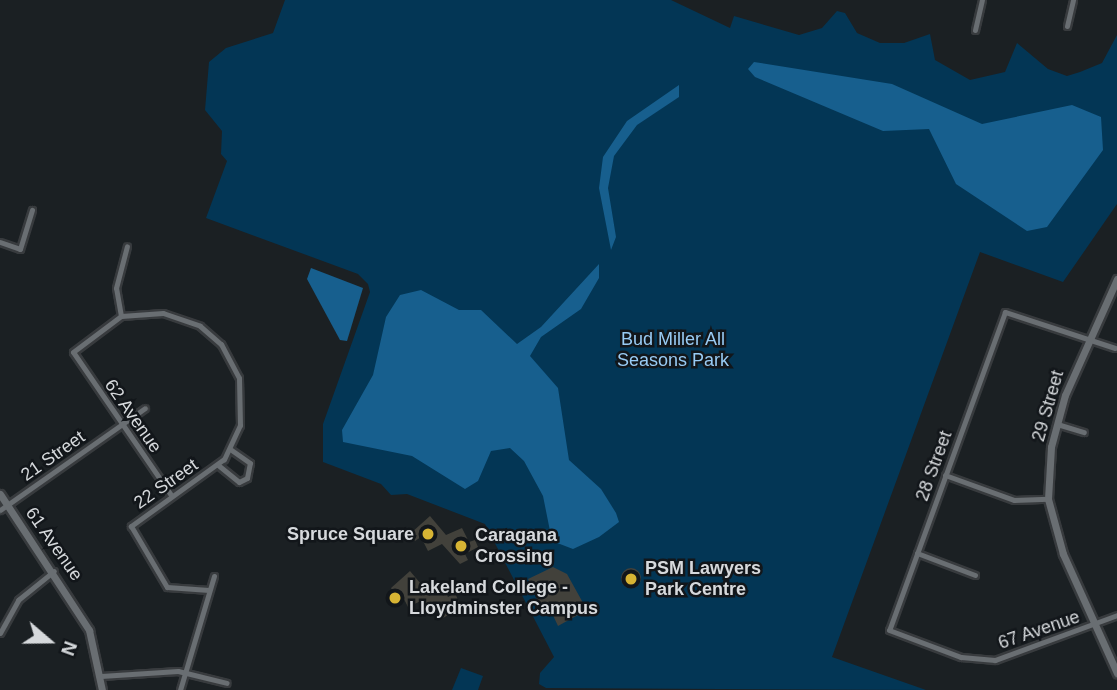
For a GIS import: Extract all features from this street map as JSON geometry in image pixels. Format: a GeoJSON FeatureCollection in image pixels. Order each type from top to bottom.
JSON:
{"type":"FeatureCollection","features":[{"type":"Feature","properties":{"kind":"street"},"geometry":{"type":"LineString","coordinates":[[975,30],[982,0]]}},
{"type":"Feature","properties":{"kind":"street"},"geometry":{"type":"LineString","coordinates":[[1068,26],[1073,0]]}},
{"type":"Feature","properties":{"kind":"street"},"geometry":{"type":"LineString","coordinates":[[0,242],[20,249],[32,210]]}},
{"type":"Feature","properties":{"kind":"street"},"geometry":{"type":"LineString","coordinates":[[127,246],[116,288],[121,316],[174,316],[200,326],[221,344],[242,389],[240,425],[230,449],[218,465],[239,481],[247,478],[250,463],[230,449]]}},
{"type":"Feature","properties":{"kind":"street","name":"29 Street"},"geometry":{"type":"LineString","coordinates":[[1117,279],[1086,338],[1056,424],[1048,499],[1063,554],[1117,673]]}},
{"type":"Feature","properties":{"kind":"street","name":"28 Street"},"geometry":{"type":"LineString","coordinates":[[888,630],[1005,312],[1086,338]]}},
{"type":"Feature","properties":{"kind":"street","name":"62 Avenue"},"geometry":{"type":"LineString","coordinates":[[121,316],[73,352],[171,495]]}},
{"type":"Feature","properties":{"kind":"street"},"geometry":{"type":"LineString","coordinates":[[1086,338],[1115,348]]}},
{"type":"Feature","properties":{"kind":"street","name":"21 Street"},"geometry":{"type":"LineString","coordinates":[[0,510],[145,408]]}},
{"type":"Feature","properties":{"kind":"street"},"geometry":{"type":"LineString","coordinates":[[1056,424],[1084,432]]}},
{"type":"Feature","properties":{"kind":"street","name":"22 Street"},"geometry":{"type":"LineString","coordinates":[[209,590],[167,587],[131,526],[171,495],[218,465]]}},
{"type":"Feature","properties":{"kind":"street"},"geometry":{"type":"LineString","coordinates":[[945,475],[1014,500],[1048,499]]}},
{"type":"Feature","properties":{"kind":"street","name":"61 Avenue"},"geometry":{"type":"LineString","coordinates":[[0,495],[54,572],[89,631],[102,690]]}},
{"type":"Feature","properties":{"kind":"street"},"geometry":{"type":"LineString","coordinates":[[917,553],[975,575]]}},
{"type":"Feature","properties":{"kind":"street"},"geometry":{"type":"LineString","coordinates":[[0,632],[22,596],[54,572]]}},
{"type":"Feature","properties":{"kind":"street"},"geometry":{"type":"LineString","coordinates":[[180,690],[211,601],[209,590],[215,576]]}},
{"type":"Feature","properties":{"kind":"street","name":"67 Avenue"},"geometry":{"type":"LineString","coordinates":[[888,630],[961,657],[995,660],[1095,626],[1117,615]]}},
{"type":"Feature","properties":{"kind":"street"},"geometry":{"type":"LineString","coordinates":[[101,676],[187,672],[227,683]]}},
{"type":"Feature","properties":{"kind":"green space","name":"Bud Miller All Seasons Park"},"geometry":{"type":"Polygon","coordinates":[[[285,0],[671,0],[730,28],[734,16],[799,35],[822,28],[837,11],[845,13],[857,33],[880,43],[904,43],[930,34],[935,60],[970,80],[1005,72],[1017,43],[1048,69],[1067,76],[1102,63],[1117,35],[1117,204],[1063,282],[980,252],[832,657],[926,690],[546,688],[539,684],[540,673],[554,657],[485,524],[407,494],[391,495],[381,484],[323,462],[323,424],[370,292],[368,284],[358,274],[206,218],[227,161],[221,154],[222,131],[205,110],[209,62],[226,48],[273,33],[285,0]]]}},
{"type":"Feature","properties":{"kind":"green space"},"geometry":{"type":"Polygon","coordinates":[[[461,668],[483,676],[478,690],[452,690],[461,668]]]}},
{"type":"Feature","properties":{"kind":"shaded area"},"geometry":{"type":"Polygon","coordinates":[[[754,62],[892,84],[982,124],[1072,105],[1101,117],[1103,150],[1047,227],[1027,231],[956,184],[929,129],[883,131],[755,77],[748,69],[754,62]]]}},
{"type":"Feature","properties":{"kind":"shaded area"},"geometry":{"type":"Polygon","coordinates":[[[679,85],[679,97],[637,125],[614,156],[608,188],[616,237],[611,250],[599,188],[603,157],[627,121],[679,85]]]}},
{"type":"Feature","properties":{"kind":"shaded area"},"geometry":{"type":"Polygon","coordinates":[[[599,264],[599,278],[581,309],[541,337],[530,356],[558,388],[569,460],[601,489],[616,513],[619,522],[599,537],[573,549],[552,541],[543,496],[524,461],[510,448],[491,451],[478,481],[465,489],[412,456],[343,442],[342,430],[373,375],[386,317],[400,295],[421,290],[459,310],[481,310],[517,344],[541,327],[599,264]]]}},
{"type":"Feature","properties":{"kind":"shaded area"},"geometry":{"type":"Polygon","coordinates":[[[311,268],[363,288],[347,341],[340,340],[307,279],[311,268]]]}},
{"type":"Feature","properties":{"kind":"building"},"geometry":{"type":"Polygon","coordinates":[[[430,516],[446,535],[462,528],[469,542],[475,540],[478,547],[465,554],[468,560],[460,564],[442,544],[428,551],[421,537],[415,541],[411,533],[430,516]]]}},
{"type":"Feature","properties":{"kind":"building"},"geometry":{"type":"Polygon","coordinates":[[[553,567],[567,574],[587,610],[558,626],[550,609],[543,612],[528,579],[553,567]]]}},
{"type":"Feature","properties":{"kind":"building","name":"PSM Lawyers Park Centre"},"geometry":{"type":"Polygon","coordinates":[[[631,568],[638,571],[641,578],[638,585],[631,588],[624,585],[621,578],[624,571],[631,568]]]}},
{"type":"Feature","properties":{"kind":"building"},"geometry":{"type":"Polygon","coordinates":[[[410,571],[426,590],[442,583],[448,597],[455,593],[459,602],[445,608],[448,615],[440,620],[433,605],[426,608],[423,600],[408,607],[401,593],[395,596],[391,588],[410,571]]]}},
{"type":"Feature","properties":{"kind":"place","name":"Spruce Square"},"geometry":{"type":"Point","coordinates":[428,534]}},
{"type":"Feature","properties":{"kind":"place","name":"Caragana Crossing"},"geometry":{"type":"Point","coordinates":[461,546]}},
{"type":"Feature","properties":{"kind":"place","name":"PSM Lawyers Park Centre"},"geometry":{"type":"Point","coordinates":[631,579]}},
{"type":"Feature","properties":{"kind":"place","name":"Lakeland College - Lloydminster Campus"},"geometry":{"type":"Point","coordinates":[395,598]}}]}
